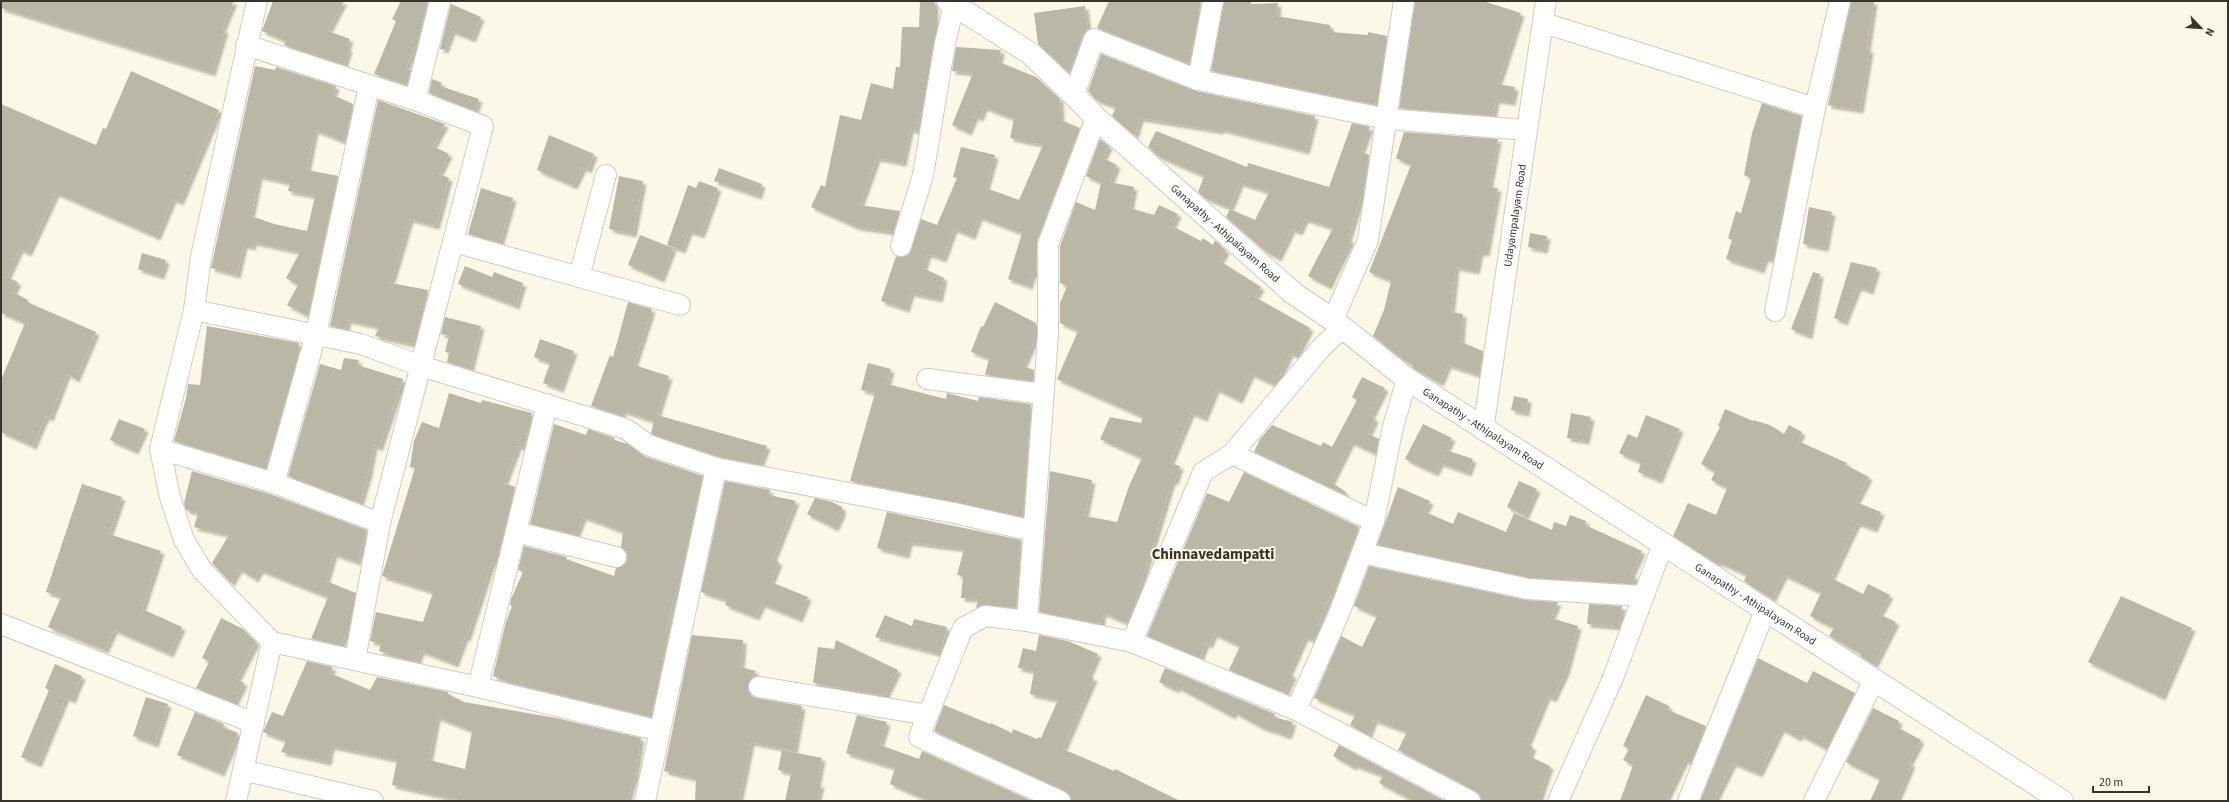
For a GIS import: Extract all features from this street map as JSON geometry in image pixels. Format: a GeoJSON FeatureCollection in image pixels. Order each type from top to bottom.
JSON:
{"type":"FeatureCollection","features":[{"type":"Feature","properties":{"kind":"main road","name":"Ganapathy - Athipalayam Road"},"geometry":{"type":"LineString","coordinates":[[952,2],[1031,54],[1096,118],[1293,292],[1337,324],[1407,379],[2062,801]]}},
{"type":"Feature","properties":{"kind":"street"},"geometry":{"type":"LineString","coordinates":[[257,1],[246,45],[201,257],[194,310],[160,449],[170,497],[184,540],[202,570],[272,642],[478,687],[660,731]]}},
{"type":"Feature","properties":{"kind":"street"},"geometry":{"type":"LineString","coordinates":[[415,100],[440,1]]}},
{"type":"Feature","properties":{"kind":"street"},"geometry":{"type":"LineString","coordinates":[[1198,80],[1213,1]]}},
{"type":"Feature","properties":{"kind":"street"},"geometry":{"type":"LineString","coordinates":[[1132,642],[1203,472],[1232,454],[1321,348],[1337,324],[1368,240],[1404,1]]}},
{"type":"Feature","properties":{"kind":"street","name":"Udayampalayam Road"},"geometry":{"type":"LineString","coordinates":[[1484,430],[1546,1]]}},
{"type":"Feature","properties":{"kind":"street"},"geometry":{"type":"LineString","coordinates":[[1776,311],[1815,108],[1840,1]]}},
{"type":"Feature","properties":{"kind":"street"},"geometry":{"type":"LineString","coordinates":[[901,246],[923,175],[952,2]]}},
{"type":"Feature","properties":{"kind":"street"},"geometry":{"type":"LineString","coordinates":[[1544,23],[1815,108]]}},
{"type":"Feature","properties":{"kind":"street"},"geometry":{"type":"LineString","coordinates":[[1074,95],[1094,39],[1198,80],[1387,119],[1527,130]]}},
{"type":"Feature","properties":{"kind":"street"},"geometry":{"type":"LineString","coordinates":[[246,45],[415,100],[483,126],[380,523],[355,660]]}},
{"type":"Feature","properties":{"kind":"street"},"geometry":{"type":"LineString","coordinates":[[274,483],[316,334],[369,86]]}},
{"type":"Feature","properties":{"kind":"street"},"geometry":{"type":"LineString","coordinates":[[1027,621],[1048,335],[1048,244],[1096,118]]}},
{"type":"Feature","properties":{"kind":"street"},"geometry":{"type":"LineString","coordinates":[[579,277],[606,175]]}},
{"type":"Feature","properties":{"kind":"street"},"geometry":{"type":"LineString","coordinates":[[454,242],[680,305]]}},
{"type":"Feature","properties":{"kind":"street"},"geometry":{"type":"LineString","coordinates":[[194,310],[361,344],[421,366],[626,429],[648,446],[716,468],[954,513],[1034,531]]}},
{"type":"Feature","properties":{"kind":"street"},"geometry":{"type":"LineString","coordinates":[[1296,710],[1338,616],[1374,521],[1393,427],[1407,379]]}},
{"type":"Feature","properties":{"kind":"street"},"geometry":{"type":"LineString","coordinates":[[927,380],[1043,394]]}},
{"type":"Feature","properties":{"kind":"street"},"geometry":{"type":"LineString","coordinates":[[478,687],[547,404]]}},
{"type":"Feature","properties":{"kind":"street"},"geometry":{"type":"LineString","coordinates":[[160,449],[274,483],[380,523]]}},
{"type":"Feature","properties":{"kind":"street"},"geometry":{"type":"LineString","coordinates":[[1232,454],[1374,521]]}},
{"type":"Feature","properties":{"kind":"street"},"geometry":{"type":"LineString","coordinates":[[645,801],[716,468]]}},
{"type":"Feature","properties":{"kind":"street"},"geometry":{"type":"LineString","coordinates":[[516,532],[616,557]]}},
{"type":"Feature","properties":{"kind":"street"},"geometry":{"type":"LineString","coordinates":[[1558,801],[1613,678],[1663,544]]}},
{"type":"Feature","properties":{"kind":"street"},"geometry":{"type":"LineString","coordinates":[[1362,553],[1528,589],[1643,596]]}},
{"type":"Feature","properties":{"kind":"street"},"geometry":{"type":"LineString","coordinates":[[1688,801],[1765,611]]}},
{"type":"Feature","properties":{"kind":"street"},"geometry":{"type":"LineString","coordinates":[[1060,801],[919,737],[963,628],[985,616],[1027,621],[1132,642],[1296,710],[1470,801]]}},
{"type":"Feature","properties":{"kind":"street"},"geometry":{"type":"LineString","coordinates":[[1,624],[254,723]]}},
{"type":"Feature","properties":{"kind":"street"},"geometry":{"type":"LineString","coordinates":[[236,801],[272,642]]}},
{"type":"Feature","properties":{"kind":"street"},"geometry":{"type":"LineString","coordinates":[[1814,801],[1874,680]]}},
{"type":"Feature","properties":{"kind":"street"},"geometry":{"type":"LineString","coordinates":[[759,686],[928,715]]}},
{"type":"Feature","properties":{"kind":"street"},"geometry":{"type":"LineString","coordinates":[[243,770],[373,801]]}},
{"type":"Feature","properties":{"kind":"building"},"geometry":{"type":"Polygon","coordinates":[[[1,1],[234,1],[222,29],[225,30],[212,73],[1,8],[1,1]]]}},
{"type":"Feature","properties":{"kind":"building"},"geometry":{"type":"Polygon","coordinates":[[[273,1],[344,1],[328,31],[350,39],[347,48],[349,49],[344,65],[284,45],[286,41],[262,31],[273,1]]]}},
{"type":"Feature","properties":{"kind":"building"},"geometry":{"type":"Polygon","coordinates":[[[401,1],[428,1],[418,41],[406,68],[411,70],[407,85],[374,74],[396,21],[392,19],[401,1]]]}},
{"type":"Feature","properties":{"kind":"building"},"geometry":{"type":"Polygon","coordinates":[[[920,1],[935,1],[935,37],[923,106],[916,131],[910,129],[903,163],[877,158],[860,205],[900,211],[893,232],[857,227],[811,207],[821,185],[825,187],[840,115],[861,120],[871,83],[893,89],[896,67],[900,67],[902,27],[919,27],[920,1]]]}},
{"type":"Feature","properties":{"kind":"building"},"geometry":{"type":"Polygon","coordinates":[[[1109,1],[1201,1],[1189,64],[1097,28],[1109,1]]]}},
{"type":"Feature","properties":{"kind":"building"},"geometry":{"type":"Polygon","coordinates":[[[1224,1],[1251,1],[1251,4],[1278,3],[1277,16],[1330,25],[1331,32],[1368,35],[1368,32],[1387,36],[1377,105],[1211,71],[1224,1]]]}},
{"type":"Feature","properties":{"kind":"building"},"geometry":{"type":"Polygon","coordinates":[[[1415,1],[1483,1],[1521,13],[1498,84],[1515,87],[1512,102],[1496,100],[1493,116],[1399,108],[1415,1]]]}},
{"type":"Feature","properties":{"kind":"building"},"geometry":{"type":"Polygon","coordinates":[[[1851,1],[1874,1],[1867,49],[1870,50],[1860,110],[1828,105],[1851,1]]]}},
{"type":"Feature","properties":{"kind":"building"},"geometry":{"type":"Polygon","coordinates":[[[451,4],[481,17],[472,39],[452,31],[445,50],[440,49],[451,4]]]}},
{"type":"Feature","properties":{"kind":"building"},"geometry":{"type":"Polygon","coordinates":[[[1085,6],[1088,30],[1083,35],[1069,73],[1038,44],[1034,13],[1085,6]]]}},
{"type":"Feature","properties":{"kind":"building"},"geometry":{"type":"Polygon","coordinates":[[[956,47],[1001,50],[999,62],[1036,77],[1060,99],[1061,120],[1080,128],[1037,240],[1036,274],[1033,273],[1029,286],[1008,279],[1022,233],[979,217],[972,236],[954,229],[943,259],[928,254],[923,268],[944,278],[939,299],[911,293],[906,309],[881,301],[896,256],[903,257],[909,254],[921,219],[937,225],[957,178],[953,177],[961,147],[995,155],[986,188],[1019,200],[1043,145],[1010,138],[1014,119],[984,107],[980,118],[975,116],[968,132],[952,125],[973,73],[952,71],[956,47]]]}},
{"type":"Feature","properties":{"kind":"building"},"geometry":{"type":"Polygon","coordinates":[[[1101,54],[1196,91],[1315,116],[1306,151],[1221,129],[1220,131],[1140,118],[1135,136],[1112,116],[1116,107],[1096,100],[1088,91],[1101,54]]]}},
{"type":"Feature","properties":{"kind":"building"},"geometry":{"type":"Polygon","coordinates":[[[255,66],[275,70],[276,67],[336,86],[333,95],[353,104],[345,142],[315,130],[307,170],[338,176],[308,316],[287,305],[298,285],[286,278],[300,252],[253,242],[252,247],[244,245],[237,275],[211,268],[255,66]],[[259,176],[251,216],[274,224],[307,231],[315,196],[288,191],[290,183],[259,176]]]}},
{"type":"Feature","properties":{"kind":"building"},"geometry":{"type":"Polygon","coordinates":[[[131,71],[219,110],[180,202],[173,199],[157,237],[56,193],[28,253],[20,249],[7,277],[18,282],[13,292],[28,300],[27,302],[96,332],[76,379],[67,374],[50,418],[46,416],[33,446],[1,432],[1,380],[25,323],[2,313],[1,316],[1,104],[96,145],[103,128],[106,129],[131,71]]]}},
{"type":"Feature","properties":{"kind":"building"},"geometry":{"type":"Polygon","coordinates":[[[432,79],[442,83],[440,86],[479,99],[475,111],[429,93],[432,79]]]}},
{"type":"Feature","properties":{"kind":"building"},"geometry":{"type":"Polygon","coordinates":[[[378,100],[445,124],[433,146],[449,154],[439,174],[449,178],[436,226],[410,219],[391,283],[428,290],[419,328],[411,344],[375,336],[379,327],[348,320],[346,329],[330,326],[378,100]]]}},
{"type":"Feature","properties":{"kind":"building"},"geometry":{"type":"Polygon","coordinates":[[[1762,103],[1802,116],[1785,201],[1773,241],[1777,242],[1773,260],[1765,258],[1761,270],[1726,259],[1732,240],[1728,238],[1736,211],[1741,213],[1751,178],[1744,175],[1752,133],[1762,103]]]}},
{"type":"Feature","properties":{"kind":"building"},"geometry":{"type":"Polygon","coordinates":[[[1352,123],[1370,127],[1361,151],[1369,155],[1364,187],[1348,239],[1351,240],[1328,286],[1308,276],[1333,228],[1305,219],[1299,232],[1292,229],[1278,258],[1265,251],[1226,217],[1230,209],[1255,220],[1269,192],[1240,183],[1230,208],[1205,198],[1198,192],[1204,176],[1158,156],[1148,147],[1156,131],[1247,167],[1248,163],[1329,187],[1352,123]]]}},
{"type":"Feature","properties":{"kind":"building"},"geometry":{"type":"Polygon","coordinates":[[[1404,132],[1498,139],[1489,187],[1498,188],[1486,253],[1480,252],[1476,271],[1456,267],[1451,312],[1463,314],[1461,342],[1483,351],[1479,375],[1448,365],[1440,383],[1414,369],[1412,367],[1413,365],[1402,359],[1373,336],[1384,310],[1391,281],[1369,272],[1411,165],[1396,158],[1404,132]]]}},
{"type":"Feature","properties":{"kind":"building"},"geometry":{"type":"Polygon","coordinates":[[[549,135],[594,154],[588,170],[583,167],[574,186],[537,170],[549,135]]]}},
{"type":"Feature","properties":{"kind":"building"},"geometry":{"type":"Polygon","coordinates":[[[1100,139],[1109,146],[1103,158],[1117,165],[1110,182],[1134,187],[1130,208],[1154,215],[1159,205],[1178,214],[1172,226],[1201,241],[1203,238],[1213,245],[1215,240],[1226,251],[1220,261],[1261,287],[1255,297],[1310,328],[1296,356],[1290,353],[1275,385],[1251,374],[1239,400],[1216,389],[1204,418],[1191,413],[1170,463],[1180,466],[1175,481],[1172,481],[1134,606],[1127,623],[1103,613],[1101,624],[1039,612],[1050,471],[1092,480],[1085,516],[1117,522],[1129,486],[1142,458],[1100,439],[1110,417],[1141,423],[1143,417],[1057,379],[1078,331],[1060,323],[1060,303],[1067,286],[1060,283],[1060,246],[1076,202],[1095,210],[1101,183],[1086,176],[1100,139]]]}},
{"type":"Feature","properties":{"kind":"building"},"geometry":{"type":"Polygon","coordinates":[[[719,168],[762,184],[758,196],[714,181],[719,168]]]}},
{"type":"Feature","properties":{"kind":"building"},"geometry":{"type":"Polygon","coordinates":[[[619,176],[643,181],[633,234],[609,229],[619,176]]]}},
{"type":"Feature","properties":{"kind":"building"},"geometry":{"type":"Polygon","coordinates":[[[699,181],[718,188],[701,235],[689,231],[682,250],[667,245],[688,185],[696,188],[699,181]]]}},
{"type":"Feature","properties":{"kind":"building"},"geometry":{"type":"Polygon","coordinates":[[[481,188],[513,198],[500,243],[468,234],[481,188]]]}},
{"type":"Feature","properties":{"kind":"building"},"geometry":{"type":"Polygon","coordinates":[[[1809,207],[1832,212],[1825,248],[1803,244],[1809,207]]]}},
{"type":"Feature","properties":{"kind":"building"},"geometry":{"type":"Polygon","coordinates":[[[1530,233],[1547,236],[1544,250],[1528,247],[1530,233]]]}},
{"type":"Feature","properties":{"kind":"building"},"geometry":{"type":"Polygon","coordinates":[[[640,235],[673,248],[661,279],[628,265],[640,235]]]}},
{"type":"Feature","properties":{"kind":"building"},"geometry":{"type":"Polygon","coordinates":[[[142,253],[166,260],[161,276],[138,269],[142,253]]]}},
{"type":"Feature","properties":{"kind":"building"},"geometry":{"type":"Polygon","coordinates":[[[1851,262],[1877,268],[1870,291],[1858,287],[1844,322],[1834,318],[1851,262]]]}},
{"type":"Feature","properties":{"kind":"building"},"geometry":{"type":"Polygon","coordinates":[[[465,266],[492,277],[494,272],[523,283],[516,306],[458,284],[465,266]]]}},
{"type":"Feature","properties":{"kind":"building"},"geometry":{"type":"Polygon","coordinates":[[[1813,272],[1820,274],[1809,336],[1791,329],[1813,272]]]}},
{"type":"Feature","properties":{"kind":"building"},"geometry":{"type":"Polygon","coordinates":[[[628,302],[652,309],[634,365],[669,376],[657,415],[767,446],[760,464],[762,465],[719,457],[653,435],[651,433],[654,421],[623,411],[621,416],[591,406],[610,355],[613,357],[628,302]]]}},
{"type":"Feature","properties":{"kind":"building"},"geometry":{"type":"Polygon","coordinates":[[[995,302],[1036,323],[1036,336],[1023,366],[1034,370],[1032,381],[985,375],[989,358],[971,352],[981,326],[983,327],[995,302]]]}},
{"type":"Feature","properties":{"kind":"building"},"geometry":{"type":"Polygon","coordinates":[[[445,317],[481,326],[470,369],[447,362],[449,353],[445,352],[449,336],[441,334],[445,317]]]}},
{"type":"Feature","properties":{"kind":"building"},"geometry":{"type":"Polygon","coordinates":[[[207,326],[299,343],[298,357],[266,469],[174,441],[186,398],[188,384],[200,385],[207,326]]]}},
{"type":"Feature","properties":{"kind":"building"},"geometry":{"type":"Polygon","coordinates":[[[540,339],[574,351],[560,389],[543,383],[550,363],[534,357],[540,339]]]}},
{"type":"Feature","properties":{"kind":"building"},"geometry":{"type":"Polygon","coordinates":[[[344,358],[359,360],[357,365],[403,379],[379,448],[374,445],[369,472],[360,503],[288,476],[320,364],[341,370],[344,358]]]}},
{"type":"Feature","properties":{"kind":"building"},"geometry":{"type":"Polygon","coordinates":[[[868,363],[891,369],[887,384],[946,399],[947,393],[978,401],[979,397],[1031,404],[1023,517],[850,481],[875,393],[861,390],[868,363]]]}},
{"type":"Feature","properties":{"kind":"building"},"geometry":{"type":"Polygon","coordinates":[[[1362,377],[1385,388],[1371,416],[1375,419],[1368,434],[1379,439],[1376,454],[1351,442],[1331,482],[1346,492],[1344,494],[1254,452],[1260,439],[1272,425],[1321,446],[1323,442],[1332,447],[1357,400],[1352,397],[1362,377]]]}},
{"type":"Feature","properties":{"kind":"building"},"geometry":{"type":"Polygon","coordinates":[[[449,393],[481,403],[482,400],[532,413],[524,448],[518,446],[504,483],[515,487],[496,564],[492,562],[467,638],[465,637],[455,664],[421,651],[417,662],[387,655],[388,653],[379,651],[381,644],[370,641],[376,612],[423,622],[433,592],[382,576],[415,468],[410,467],[414,441],[422,422],[439,428],[449,393]]]}},
{"type":"Feature","properties":{"kind":"building"},"geometry":{"type":"Polygon","coordinates":[[[1514,396],[1528,399],[1526,413],[1511,410],[1514,396]]]}},
{"type":"Feature","properties":{"kind":"building"},"geometry":{"type":"Polygon","coordinates":[[[1725,409],[1753,421],[1770,425],[1784,434],[1789,425],[1802,432],[1798,441],[1847,463],[1846,465],[1869,477],[1856,502],[1881,512],[1874,529],[1857,523],[1831,578],[1863,594],[1868,584],[1890,595],[1879,614],[1896,622],[1874,665],[1860,656],[1861,654],[1829,636],[1834,628],[1810,616],[1821,593],[1784,575],[1772,599],[1744,581],[1747,575],[1718,562],[1717,564],[1673,536],[1688,503],[1716,515],[1727,488],[1711,480],[1715,472],[1701,464],[1720,427],[1718,426],[1725,409]]]}},
{"type":"Feature","properties":{"kind":"building"},"geometry":{"type":"Polygon","coordinates":[[[1571,413],[1591,417],[1586,441],[1567,438],[1571,413]]]}},
{"type":"Feature","properties":{"kind":"building"},"geometry":{"type":"Polygon","coordinates":[[[1646,415],[1680,429],[1659,480],[1638,472],[1641,463],[1619,453],[1628,434],[1637,438],[1646,415]]]}},
{"type":"Feature","properties":{"kind":"building"},"geometry":{"type":"Polygon","coordinates":[[[119,419],[145,429],[135,451],[110,440],[119,419]]]}},
{"type":"Feature","properties":{"kind":"building"},"geometry":{"type":"Polygon","coordinates":[[[554,424],[586,435],[588,429],[615,438],[614,440],[628,444],[644,456],[703,476],[679,586],[677,586],[666,632],[669,632],[651,717],[508,682],[493,676],[506,622],[512,606],[510,605],[511,599],[523,572],[518,570],[524,546],[567,557],[566,559],[614,576],[616,568],[624,565],[627,559],[627,553],[621,547],[623,532],[595,521],[583,517],[576,535],[530,524],[554,424]]]}},
{"type":"Feature","properties":{"kind":"building"},"geometry":{"type":"Polygon","coordinates":[[[1423,424],[1452,438],[1446,450],[1473,459],[1468,473],[1440,463],[1435,473],[1405,459],[1423,424]]]}},
{"type":"Feature","properties":{"kind":"building"},"geometry":{"type":"Polygon","coordinates":[[[192,471],[270,494],[367,530],[357,562],[334,554],[326,581],[356,593],[348,634],[346,634],[341,645],[311,639],[328,597],[260,570],[255,579],[239,569],[231,583],[212,563],[229,535],[194,527],[198,513],[186,510],[184,503],[192,471]]]}},
{"type":"Feature","properties":{"kind":"building"},"geometry":{"type":"Polygon","coordinates":[[[1244,472],[1359,527],[1333,597],[1330,596],[1318,625],[1321,626],[1314,641],[1305,637],[1289,673],[1293,675],[1285,693],[1229,670],[1240,646],[1214,634],[1209,645],[1206,643],[1200,658],[1147,636],[1207,493],[1229,502],[1244,472]]]}},
{"type":"Feature","properties":{"kind":"building"},"geometry":{"type":"Polygon","coordinates":[[[725,481],[770,490],[769,495],[796,501],[773,559],[779,562],[771,582],[808,597],[799,619],[762,604],[756,617],[725,605],[727,600],[701,592],[725,481]]]}},
{"type":"Feature","properties":{"kind":"building"},"geometry":{"type":"Polygon","coordinates":[[[1519,481],[1537,489],[1525,516],[1507,507],[1519,481]]]}},
{"type":"Feature","properties":{"kind":"building"},"geometry":{"type":"Polygon","coordinates":[[[82,484],[122,497],[109,534],[161,551],[142,609],[182,627],[170,654],[114,630],[105,650],[48,627],[61,597],[46,592],[82,484]]]}},
{"type":"Feature","properties":{"kind":"building"},"geometry":{"type":"Polygon","coordinates":[[[1398,487],[1430,501],[1425,512],[1453,524],[1458,512],[1506,532],[1514,513],[1552,530],[1554,522],[1566,526],[1570,515],[1586,521],[1585,525],[1642,551],[1631,575],[1635,576],[1632,584],[1584,581],[1567,577],[1566,580],[1530,578],[1377,545],[1398,487]]]}},
{"type":"Feature","properties":{"kind":"building"},"geometry":{"type":"Polygon","coordinates":[[[815,498],[832,502],[842,507],[842,513],[835,528],[807,514],[815,498]]]}},
{"type":"Feature","properties":{"kind":"building"},"geometry":{"type":"Polygon","coordinates":[[[887,512],[1021,540],[1016,608],[986,605],[976,608],[978,599],[961,598],[963,576],[957,575],[964,549],[909,542],[906,555],[877,548],[887,512]]]}},
{"type":"Feature","properties":{"kind":"building"},"geometry":{"type":"Polygon","coordinates":[[[1369,566],[1526,600],[1558,602],[1551,618],[1578,626],[1566,671],[1553,699],[1547,696],[1527,744],[1533,747],[1529,756],[1550,766],[1538,801],[1481,801],[1480,795],[1475,791],[1398,750],[1407,732],[1374,720],[1368,735],[1350,725],[1355,715],[1314,698],[1341,636],[1362,647],[1377,616],[1354,606],[1369,566]]]}},
{"type":"Feature","properties":{"kind":"building"},"geometry":{"type":"Polygon","coordinates":[[[2121,596],[2192,628],[2162,697],[2088,662],[2121,596]]]}},
{"type":"Feature","properties":{"kind":"building"},"geometry":{"type":"Polygon","coordinates":[[[1589,604],[1622,606],[1620,627],[1587,624],[1589,604]]]}},
{"type":"Feature","properties":{"kind":"building"},"geometry":{"type":"Polygon","coordinates":[[[885,615],[912,626],[914,619],[947,627],[940,654],[875,637],[885,615]]]}},
{"type":"Feature","properties":{"kind":"building"},"geometry":{"type":"Polygon","coordinates":[[[221,618],[243,629],[256,642],[237,679],[244,683],[234,703],[196,688],[209,662],[202,658],[221,618]]]}},
{"type":"Feature","properties":{"kind":"building"},"geometry":{"type":"Polygon","coordinates":[[[692,635],[743,640],[741,667],[756,671],[748,685],[749,695],[757,698],[802,706],[794,751],[751,742],[739,801],[695,801],[696,779],[664,771],[692,635]]]}},
{"type":"Feature","properties":{"kind":"building"},"geometry":{"type":"Polygon","coordinates":[[[1039,635],[1068,641],[1098,654],[1088,676],[1094,678],[1063,749],[1114,771],[1115,769],[1180,801],[1071,801],[1070,795],[1065,791],[934,731],[944,705],[990,724],[991,723],[1012,733],[1013,729],[1037,739],[1038,737],[1041,738],[1058,700],[1030,694],[1034,671],[1018,668],[1023,648],[1036,651],[1039,635]]]}},
{"type":"Feature","properties":{"kind":"building"},"geometry":{"type":"Polygon","coordinates":[[[836,640],[898,670],[885,696],[813,683],[818,647],[834,649],[836,640]]]}},
{"type":"Feature","properties":{"kind":"building"},"geometry":{"type":"Polygon","coordinates":[[[1758,658],[1807,683],[1813,671],[1855,693],[1827,749],[1800,735],[1798,738],[1781,729],[1759,774],[1733,763],[1714,801],[1700,801],[1758,658]]]}},
{"type":"Feature","properties":{"kind":"building"},"geometry":{"type":"Polygon","coordinates":[[[307,661],[333,667],[330,673],[370,690],[377,677],[448,692],[448,694],[464,702],[556,718],[641,738],[635,776],[627,801],[463,801],[392,785],[397,760],[331,746],[328,762],[281,752],[286,741],[263,732],[272,712],[283,716],[307,661]],[[437,717],[429,760],[465,769],[472,731],[437,717]]]}},
{"type":"Feature","properties":{"kind":"building"},"geometry":{"type":"Polygon","coordinates":[[[55,664],[82,676],[72,700],[66,697],[38,764],[21,757],[49,690],[45,688],[55,664]]]}},
{"type":"Feature","properties":{"kind":"building"},"geometry":{"type":"Polygon","coordinates":[[[1165,668],[1275,714],[1274,717],[1293,722],[1288,736],[1261,727],[1234,712],[1232,716],[1177,687],[1176,690],[1159,682],[1165,668]]]}},
{"type":"Feature","properties":{"kind":"building"},"geometry":{"type":"Polygon","coordinates":[[[1646,695],[1669,706],[1668,710],[1706,726],[1691,763],[1685,760],[1665,801],[1620,801],[1633,765],[1623,760],[1629,749],[1623,746],[1646,695]]]}},
{"type":"Feature","properties":{"kind":"building"},"geometry":{"type":"Polygon","coordinates":[[[146,697],[168,704],[155,744],[133,736],[146,697]]]}},
{"type":"Feature","properties":{"kind":"building"},"geometry":{"type":"Polygon","coordinates":[[[1873,708],[1899,721],[1897,727],[1921,740],[1909,763],[1912,764],[1896,801],[1870,801],[1880,779],[1846,762],[1873,708]]]}},
{"type":"Feature","properties":{"kind":"building"},"geometry":{"type":"Polygon","coordinates":[[[195,712],[224,724],[223,727],[238,733],[221,773],[177,755],[195,712]]]}},
{"type":"Feature","properties":{"kind":"building"},"geometry":{"type":"Polygon","coordinates":[[[857,715],[887,722],[880,745],[919,759],[922,751],[1032,801],[930,801],[890,784],[895,768],[846,753],[857,715]]]}},
{"type":"Feature","properties":{"kind":"building"},"geometry":{"type":"Polygon","coordinates":[[[1339,745],[1445,801],[1414,801],[1379,783],[1383,776],[1355,765],[1353,767],[1333,756],[1339,745]]]}},
{"type":"Feature","properties":{"kind":"building"},"geometry":{"type":"Polygon","coordinates":[[[782,750],[822,758],[817,784],[821,784],[817,801],[785,801],[791,773],[778,770],[782,750]]]}},
{"type":"Feature","properties":{"kind":"district","name":"Chinnavedampatti"},"geometry":{"type":"Point","coordinates":[1213,554]}}]}
